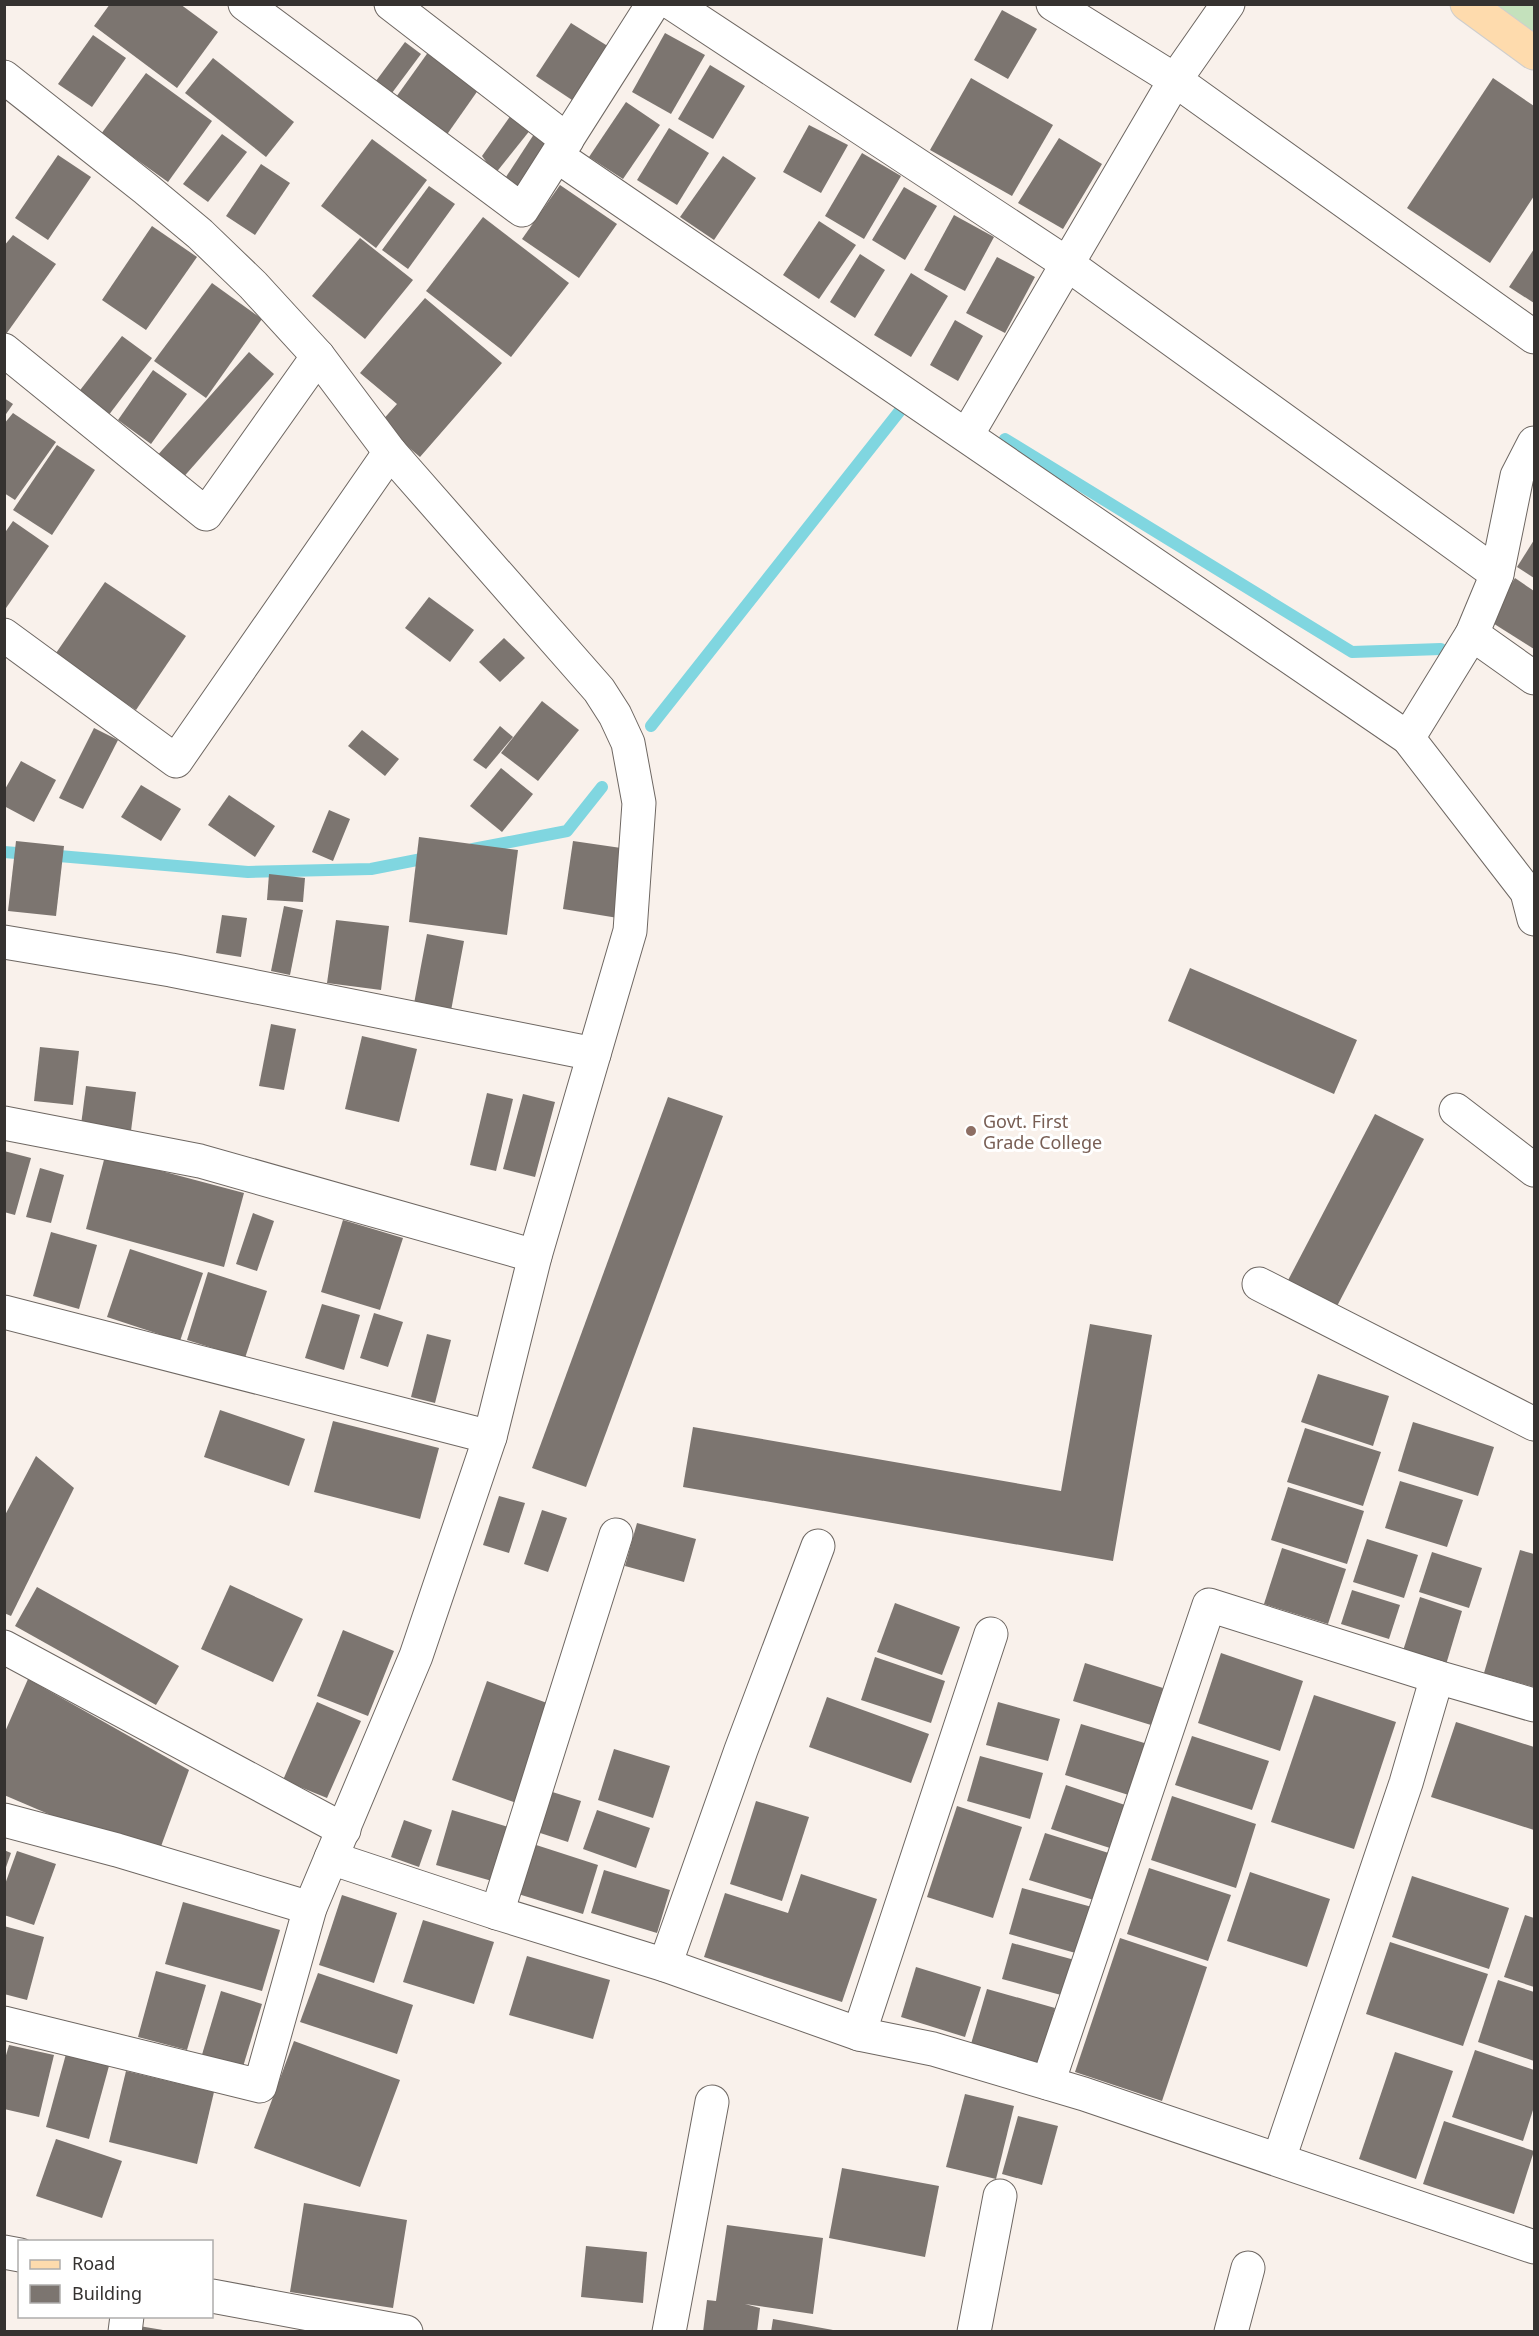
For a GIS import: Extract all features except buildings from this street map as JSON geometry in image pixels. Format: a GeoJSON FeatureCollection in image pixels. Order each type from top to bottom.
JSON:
{"type":"FeatureCollection","features":[{"type":"Feature","properties":{"kind":"main road"},"geometry":{"type":"LineString","coordinates":[[1467,4],[1534,53]]}},
{"type":"Feature","properties":{"kind":"street"},"geometry":{"type":"LineString","coordinates":[[245,4],[522,210],[653,4]]}},
{"type":"Feature","properties":{"kind":"street"},"geometry":{"type":"LineString","coordinates":[[392,4],[562,148],[894,386],[1408,738],[1527,891],[1534,919]]}},
{"type":"Feature","properties":{"kind":"street"},"geometry":{"type":"LineString","coordinates":[[673,4],[1066,263],[1497,574]]}},
{"type":"Feature","properties":{"kind":"street"},"geometry":{"type":"LineString","coordinates":[[1053,4],[1175,80],[1534,337]]}},
{"type":"Feature","properties":{"kind":"street"},"geometry":{"type":"LineString","coordinates":[[967,435],[1175,80],[1228,4]]}},
{"type":"Feature","properties":{"kind":"street"},"geometry":{"type":"LineString","coordinates":[[4,77],[200,234],[253,285],[318,356],[390,452],[592,681],[615,715],[628,743],[639,803],[630,931],[535,1256],[490,1437],[416,1656],[310,1908],[260,2086],[4,2023]]}},
{"type":"Feature","properties":{"kind":"street"},"geometry":{"type":"LineString","coordinates":[[4,350],[206,514],[318,356]]}},
{"type":"Feature","properties":{"kind":"street"},"geometry":{"type":"LineString","coordinates":[[1408,738],[1471,636],[1497,574],[1526,482],[1534,443]]}},
{"type":"Feature","properties":{"kind":"street"},"geometry":{"type":"LineString","coordinates":[[4,635],[176,760],[390,452]]}},
{"type":"Feature","properties":{"kind":"street"},"geometry":{"type":"LineString","coordinates":[[1471,636],[1534,678]]}},
{"type":"Feature","properties":{"kind":"street"},"geometry":{"type":"LineString","coordinates":[[4,942],[171,970],[594,1054]]}},
{"type":"Feature","properties":{"kind":"street"},"geometry":{"type":"LineString","coordinates":[[1456,1110],[1534,1170]]}},
{"type":"Feature","properties":{"kind":"street"},"geometry":{"type":"LineString","coordinates":[[4,1123],[200,1161],[535,1256]]}},
{"type":"Feature","properties":{"kind":"street"},"geometry":{"type":"LineString","coordinates":[[1259,1284],[1534,1424]]}},
{"type":"Feature","properties":{"kind":"street"},"geometry":{"type":"LineString","coordinates":[[4,1312],[490,1437]]}},
{"type":"Feature","properties":{"kind":"street"},"geometry":{"type":"LineString","coordinates":[[497,1913],[616,1535]]}},
{"type":"Feature","properties":{"kind":"street"},"geometry":{"type":"LineString","coordinates":[[665,1965],[741,1750],[818,1546]]}},
{"type":"Feature","properties":{"kind":"street"},"geometry":{"type":"LineString","coordinates":[[1048,2083],[1209,1605],[1437,1677],[1534,1704]]}},
{"type":"Feature","properties":{"kind":"street"},"geometry":{"type":"LineString","coordinates":[[859,2034],[992,1634]]}},
{"type":"Feature","properties":{"kind":"street"},"geometry":{"type":"LineString","coordinates":[[4,1647],[337,1844],[497,1913],[665,1965],[859,2034],[933,2049],[1048,2083],[1279,2159],[1534,2247]]}},
{"type":"Feature","properties":{"kind":"street"},"geometry":{"type":"LineString","coordinates":[[1279,2159],[1406,1783],[1437,1677]]}},
{"type":"Feature","properties":{"kind":"street"},"geometry":{"type":"LineString","coordinates":[[4,1820],[117,1850],[310,1908]]}},
{"type":"Feature","properties":{"kind":"street"},"geometry":{"type":"LineString","coordinates":[[669,2331],[712,2102]]}},
{"type":"Feature","properties":{"kind":"street"},"geometry":{"type":"LineString","coordinates":[[974,2331],[1000,2196]]}},
{"type":"Feature","properties":{"kind":"street"},"geometry":{"type":"LineString","coordinates":[[1231,2331],[1248,2268]]}},
{"type":"Feature","properties":{"kind":"street"},"geometry":{"type":"LineString","coordinates":[[213,2296],[406,2331]]}},
{"type":"Feature","properties":{"kind":"green space"},"geometry":{"type":"Polygon","coordinates":[[[1485,5],[1534,5],[1534,40],[1485,5]]]}},
{"type":"Feature","properties":{"kind":"waterway"},"geometry":{"type":"LineString","coordinates":[[651,726],[910,398]]}},
{"type":"Feature","properties":{"kind":"waterway"},"geometry":{"type":"LineString","coordinates":[[1005,439],[1352,652],[1441,649]]}},
{"type":"Feature","properties":{"kind":"waterway"},"geometry":{"type":"LineString","coordinates":[[473,849],[567,831],[602,787]]}},
{"type":"Feature","properties":{"kind":"waterway"},"geometry":{"type":"LineString","coordinates":[[4,852],[29,854]]}},
{"type":"Feature","properties":{"kind":"waterway"},"geometry":{"type":"LineString","coordinates":[[47,855],[248,872],[371,869],[432,857]]}},
{"type":"Feature","properties":{"kind":"place","name":"Govt. First Grade College"},"geometry":{"type":"Point","coordinates":[971,1131]}}]}
